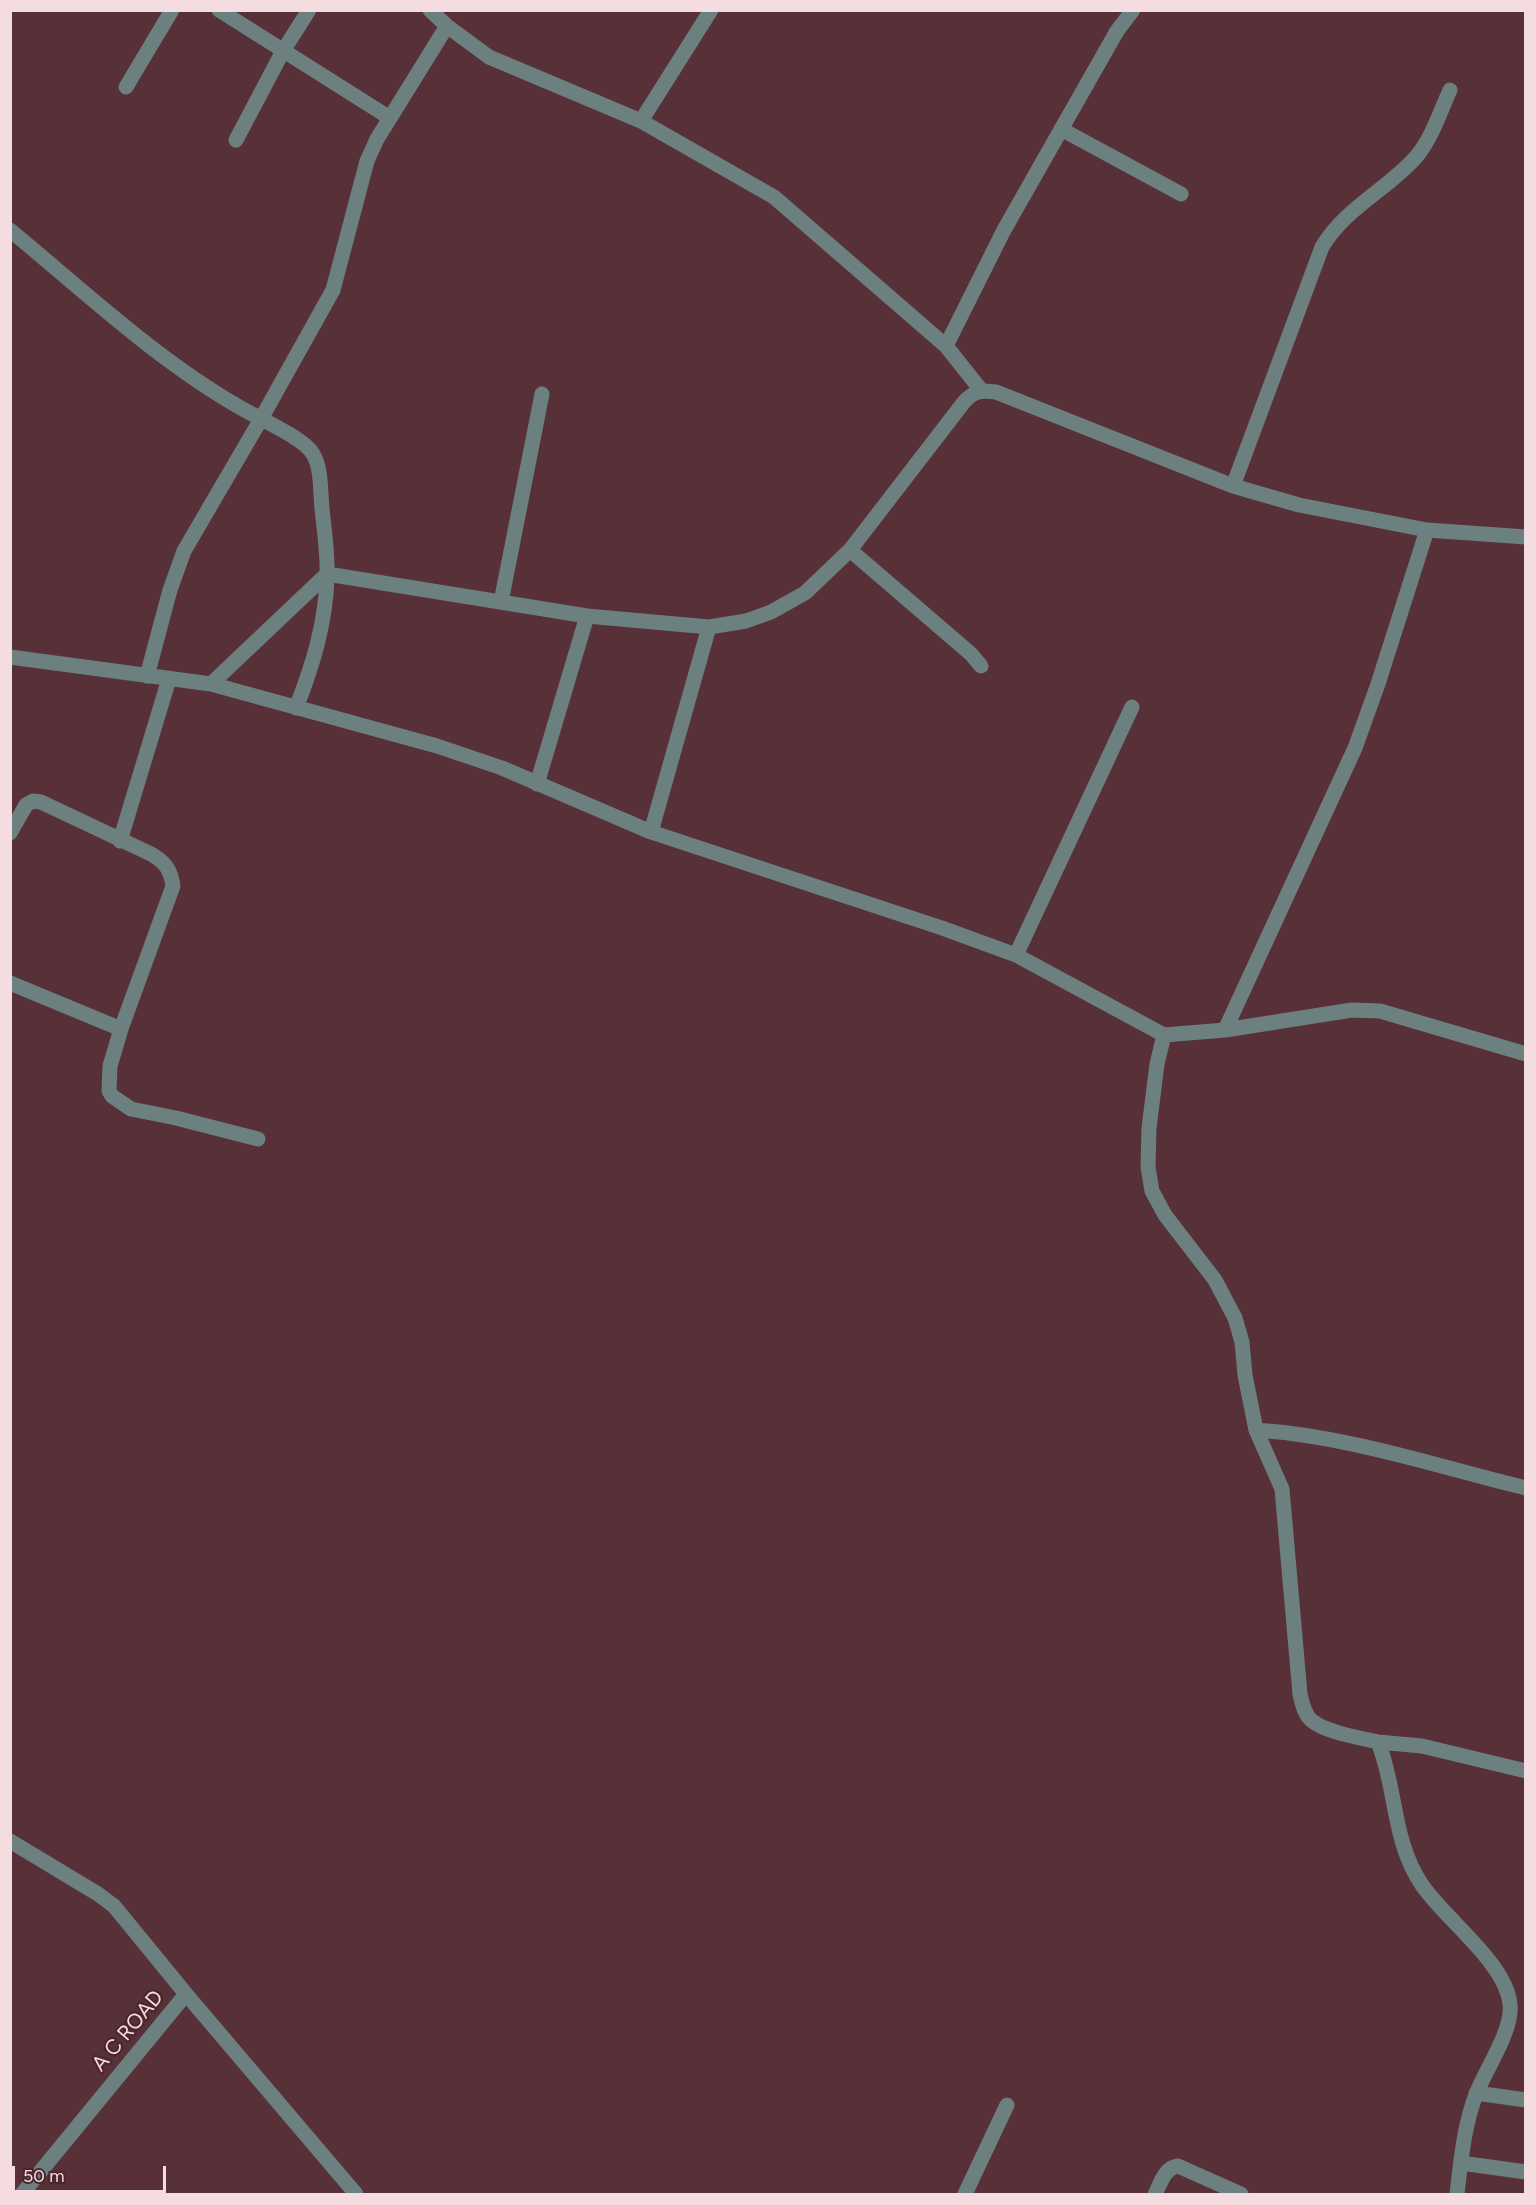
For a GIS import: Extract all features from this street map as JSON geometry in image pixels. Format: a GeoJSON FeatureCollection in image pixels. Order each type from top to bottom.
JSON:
{"type":"FeatureCollection","features":[{"type":"Feature","properties":{"kind":"street"},"geometry":{"type":"LineString","coordinates":[[126,87],[172,10]]}},
{"type":"Feature","properties":{"kind":"street"},"geometry":{"type":"LineString","coordinates":[[219,10],[390,118]]}},
{"type":"Feature","properties":{"kind":"street"},"geometry":{"type":"LineString","coordinates":[[236,140],[309,10]]}},
{"type":"Feature","properties":{"kind":"street"},"geometry":{"type":"LineString","coordinates":[[430,10],[447,26],[489,57],[640,121],[774,197],[946,346],[981,390]]}},
{"type":"Feature","properties":{"kind":"street"},"geometry":{"type":"LineString","coordinates":[[640,121],[711,10]]}},
{"type":"Feature","properties":{"kind":"street"},"geometry":{"type":"LineString","coordinates":[[946,346],[1004,230],[1117,31],[1133,10]]}},
{"type":"Feature","properties":{"kind":"street"},"geometry":{"type":"LineString","coordinates":[[147,676],[170,590],[184,551],[333,290],[367,161],[377,139],[447,26]]}},
{"type":"Feature","properties":{"kind":"street"},"geometry":{"type":"LineString","coordinates":[[1233,486],[1322,247],[1338,225],[1417,155],[1450,90]]}},
{"type":"Feature","properties":{"kind":"street"},"geometry":{"type":"LineString","coordinates":[[1061,129],[1181,194]]}},
{"type":"Feature","properties":{"kind":"street"},"geometry":{"type":"LineString","coordinates":[[10,230],[176,367],[313,452],[316,460],[327,574],[324,614],[317,645],[296,708]]}},
{"type":"Feature","properties":{"kind":"street"},"geometry":{"type":"LineString","coordinates":[[327,574],[587,616],[709,627],[746,621],[771,612],[805,593],[850,550],[964,402],[972,393],[981,390],[996,392],[1233,486],[1299,505],[1427,530],[1526,537]]}},
{"type":"Feature","properties":{"kind":"street"},"geometry":{"type":"LineString","coordinates":[[501,602],[542,394]]}},
{"type":"Feature","properties":{"kind":"street"},"geometry":{"type":"LineString","coordinates":[[1225,1030],[1355,748],[1427,530]]}},
{"type":"Feature","properties":{"kind":"street"},"geometry":{"type":"LineString","coordinates":[[850,550],[971,654],[981,666]]}},
{"type":"Feature","properties":{"kind":"street"},"geometry":{"type":"LineString","coordinates":[[211,684],[327,574]]}},
{"type":"Feature","properties":{"kind":"street"},"geometry":{"type":"LineString","coordinates":[[537,784],[587,616]]}},
{"type":"Feature","properties":{"kind":"street"},"geometry":{"type":"LineString","coordinates":[[651,832],[709,627]]}},
{"type":"Feature","properties":{"kind":"street"},"geometry":{"type":"LineString","coordinates":[[10,657],[211,684],[437,746],[502,768],[651,832],[1016,954],[1164,1035],[1225,1030],[1352,1010],[1380,1011],[1526,1054]]}},
{"type":"Feature","properties":{"kind":"street"},"geometry":{"type":"LineString","coordinates":[[120,841],[170,679]]}},
{"type":"Feature","properties":{"kind":"street"},"geometry":{"type":"LineString","coordinates":[[1016,954],[1132,706]]}},
{"type":"Feature","properties":{"kind":"street"},"geometry":{"type":"LineString","coordinates":[[10,833],[26,805],[33,801],[41,802],[161,860],[171,872],[173,886],[121,1029],[110,1066],[109,1081],[112,1096],[131,1109],[258,1139]]}},
{"type":"Feature","properties":{"kind":"street"},"geometry":{"type":"LineString","coordinates":[[10,983],[121,1029]]}},
{"type":"Feature","properties":{"kind":"street"},"geometry":{"type":"LineString","coordinates":[[1164,1035],[1157,1064],[1149,1128],[1148,1167],[1152,1191],[1165,1215],[1215,1280],[1235,1317],[1242,1342],[1245,1376],[1256,1430],[1282,1489],[1300,1694],[1304,1709],[1311,1720],[1320,1725],[1378,1742],[1422,1746],[1526,1772]]}},
{"type":"Feature","properties":{"kind":"street"},"geometry":{"type":"LineString","coordinates":[[1256,1430],[1294,1432],[1358,1444],[1526,1488]]}},
{"type":"Feature","properties":{"kind":"street"},"geometry":{"type":"LineString","coordinates":[[1378,1742],[1384,1757],[1398,1828],[1409,1863],[1422,1885],[1502,1978],[1518,2021],[1476,2093],[1463,2144],[1457,2194]]}},
{"type":"Feature","properties":{"kind":"street","name":"A C ROAD"},"geometry":{"type":"LineString","coordinates":[[10,1841],[114,1906],[186,1994],[22,2194]]}},
{"type":"Feature","properties":{"kind":"street"},"geometry":{"type":"LineString","coordinates":[[186,1994],[356,2194]]}},
{"type":"Feature","properties":{"kind":"street"},"geometry":{"type":"LineString","coordinates":[[1476,2093],[1526,2100]]}},
{"type":"Feature","properties":{"kind":"street"},"geometry":{"type":"LineString","coordinates":[[965,2194],[1007,2105]]}},
{"type":"Feature","properties":{"kind":"street"},"geometry":{"type":"LineString","coordinates":[[1461,2163],[1526,2172]]}},
{"type":"Feature","properties":{"kind":"street"},"geometry":{"type":"LineString","coordinates":[[1155,2194],[1165,2173],[1170,2168],[1178,2166],[1241,2194]]}}]}
